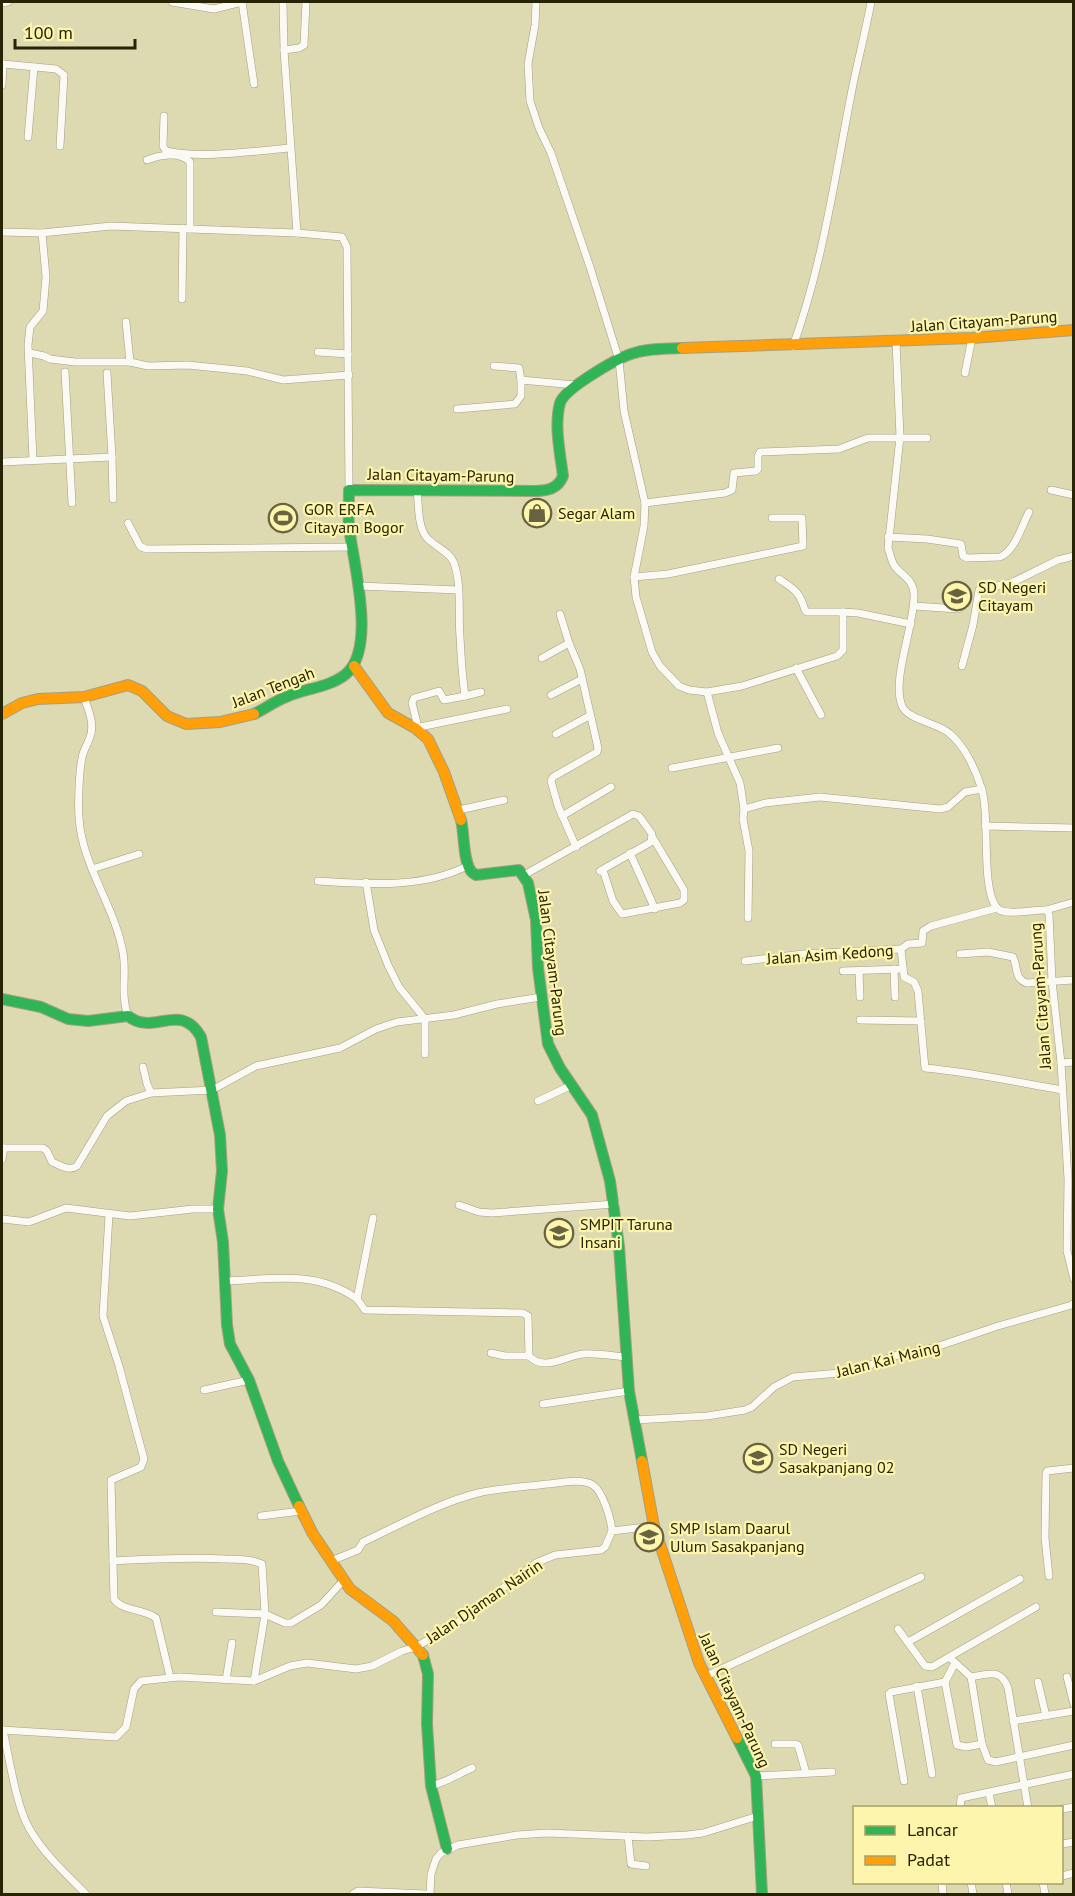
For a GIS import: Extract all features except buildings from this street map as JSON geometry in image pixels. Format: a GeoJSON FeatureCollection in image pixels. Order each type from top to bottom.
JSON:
{"type":"FeatureCollection","features":[{"type":"Feature","properties":{"kind":"street"},"geometry":{"type":"LineString","coordinates":[[2,3],[8,2]]}},
{"type":"Feature","properties":{"kind":"street"},"geometry":{"type":"LineString","coordinates":[[172,2],[214,9],[242,2],[254,84]]}},
{"type":"Feature","properties":{"kind":"street"},"geometry":{"type":"LineString","coordinates":[[283,2],[284,50],[297,233]]}},
{"type":"Feature","properties":{"kind":"street"},"geometry":{"type":"LineString","coordinates":[[284,50],[304,45],[306,2]]}},
{"type":"Feature","properties":{"kind":"street"},"geometry":{"type":"LineString","coordinates":[[536,2],[535,25],[528,64],[530,101],[551,153],[619,360],[624,411],[645,502],[644,526],[634,577],[637,603],[652,652],[660,666],[679,686],[689,690],[707,692],[742,686],[842,653],[843,612]]}},
{"type":"Feature","properties":{"kind":"street"},"geometry":{"type":"LineString","coordinates":[[793,345],[808,304],[824,239],[853,82],[871,2]]}},
{"type":"Feature","properties":{"kind":"street"},"geometry":{"type":"LineString","coordinates":[[2,85],[2,64],[56,69],[64,75],[60,146]]}},
{"type":"Feature","properties":{"kind":"street"},"geometry":{"type":"LineString","coordinates":[[28,137],[34,67]]}},
{"type":"Feature","properties":{"kind":"street"},"geometry":{"type":"LineString","coordinates":[[164,116],[164,149],[173,153],[224,153],[290,148]]}},
{"type":"Feature","properties":{"kind":"street"},"geometry":{"type":"LineString","coordinates":[[147,160],[170,155],[185,158],[190,162],[182,299]]}},
{"type":"Feature","properties":{"kind":"street"},"geometry":{"type":"LineString","coordinates":[[2,232],[42,233],[111,225],[342,237],[346,242],[349,490]]}},
{"type":"Feature","properties":{"kind":"street"},"geometry":{"type":"LineString","coordinates":[[33,460],[30,327],[43,311],[46,277],[42,233]]}},
{"type":"Feature","properties":{"kind":"street"},"geometry":{"type":"LineString","coordinates":[[126,322],[130,362]]}},
{"type":"Feature","properties":{"kind":"street","name":"Jalan Citayam-Parung"},"geometry":{"type":"LineString","coordinates":[[354,666],[360,628],[358,586],[348,508],[349,490],[534,491],[553,489],[563,476],[557,420],[561,400],[575,385],[619,360],[637,352],[656,349],[972,338],[1074,330]]}},
{"type":"Feature","properties":{"kind":"street"},"geometry":{"type":"LineString","coordinates":[[965,373],[972,338]]}},
{"type":"Feature","properties":{"kind":"street","name":"Jalan Citayam-Parung"},"geometry":{"type":"LineString","coordinates":[[896,341],[900,437],[888,548],[894,565],[913,585],[914,606],[900,685],[902,705],[910,715],[951,734],[966,753],[982,789],[989,878],[993,900],[998,908],[1007,913],[1046,910],[1050,918],[1052,981],[1068,1179],[1067,1251],[1074,1279]]}},
{"type":"Feature","properties":{"kind":"street"},"geometry":{"type":"LineString","coordinates":[[318,352],[348,354]]}},
{"type":"Feature","properties":{"kind":"street"},"geometry":{"type":"LineString","coordinates":[[30,353],[50,359],[75,362],[130,362],[148,366],[188,365],[247,371],[283,380],[349,375]]}},
{"type":"Feature","properties":{"kind":"street"},"geometry":{"type":"LineString","coordinates":[[457,410],[514,404],[521,396],[521,372],[516,367],[494,366]]}},
{"type":"Feature","properties":{"kind":"street"},"geometry":{"type":"LineString","coordinates":[[65,372],[72,503]]}},
{"type":"Feature","properties":{"kind":"street"},"geometry":{"type":"LineString","coordinates":[[107,373],[113,499]]}},
{"type":"Feature","properties":{"kind":"street"},"geometry":{"type":"LineString","coordinates":[[520,380],[575,385]]}},
{"type":"Feature","properties":{"kind":"street"},"geometry":{"type":"LineString","coordinates":[[645,502],[725,493],[732,490],[734,473],[756,471],[760,452],[791,449],[839,449],[868,438],[927,438]]}},
{"type":"Feature","properties":{"kind":"street"},"geometry":{"type":"LineString","coordinates":[[2,462],[112,457]]}},
{"type":"Feature","properties":{"kind":"street"},"geometry":{"type":"LineString","coordinates":[[417,490],[424,534],[452,558],[458,575],[460,638],[463,657],[460,663],[465,696]]}},
{"type":"Feature","properties":{"kind":"street"},"geometry":{"type":"LineString","coordinates":[[1051,490],[1074,495]]}},
{"type":"Feature","properties":{"kind":"street"},"geometry":{"type":"LineString","coordinates":[[888,537],[932,539],[961,544],[964,557],[1004,556],[1029,512]]}},
{"type":"Feature","properties":{"kind":"street"},"geometry":{"type":"LineString","coordinates":[[634,577],[668,574],[803,546],[802,518],[772,518]]}},
{"type":"Feature","properties":{"kind":"street"},"geometry":{"type":"LineString","coordinates":[[128,523],[140,546],[146,549],[352,547]]}},
{"type":"Feature","properties":{"kind":"street"},"geometry":{"type":"LineString","coordinates":[[962,666],[979,590],[1011,583],[1058,560],[1074,556]]}},
{"type":"Feature","properties":{"kind":"street"},"geometry":{"type":"LineString","coordinates":[[779,579],[796,590],[807,612],[858,613],[911,624]]}},
{"type":"Feature","properties":{"kind":"street"},"geometry":{"type":"LineString","coordinates":[[358,586],[458,590]]}},
{"type":"Feature","properties":{"kind":"street"},"geometry":{"type":"LineString","coordinates":[[914,606],[958,609]]}},
{"type":"Feature","properties":{"kind":"street"},"geometry":{"type":"LineString","coordinates":[[560,614],[569,643],[577,659],[597,752],[553,777],[551,781],[553,794],[576,847]]}},
{"type":"Feature","properties":{"kind":"street"},"geometry":{"type":"LineString","coordinates":[[542,658],[569,643]]}},
{"type":"Feature","properties":{"kind":"street"},"geometry":{"type":"LineString","coordinates":[[318,881],[428,881],[467,867],[464,831],[459,810],[428,740],[417,728],[388,713],[354,666]]}},
{"type":"Feature","properties":{"kind":"street","name":"Jalan Tengah"},"geometry":{"type":"LineString","coordinates":[[2,714],[22,703],[38,699],[84,697],[128,685],[136,686],[166,717],[183,724],[205,724],[252,715],[300,690],[342,677],[354,666]]}},
{"type":"Feature","properties":{"kind":"street"},"geometry":{"type":"LineString","coordinates":[[796,668],[821,714]]}},
{"type":"Feature","properties":{"kind":"street"},"geometry":{"type":"LineString","coordinates":[[551,695],[582,679]]}},
{"type":"Feature","properties":{"kind":"street"},"geometry":{"type":"LineString","coordinates":[[417,728],[412,703],[414,698],[435,691],[439,691],[444,700],[481,692]]}},
{"type":"Feature","properties":{"kind":"street"},"geometry":{"type":"LineString","coordinates":[[707,692],[718,733],[740,783],[744,809],[742,814],[749,851],[748,918]]}},
{"type":"Feature","properties":{"kind":"street"},"geometry":{"type":"LineString","coordinates":[[84,697],[92,730],[81,760],[79,819],[92,869],[123,952],[125,965],[123,1001],[128,1016],[141,1022],[183,1019],[190,1022],[201,1037],[219,1123],[222,1161],[218,1209],[230,1344],[249,1380],[272,1448],[302,1511],[343,1581],[358,1596],[393,1621],[423,1654],[428,1674],[431,1786],[447,1849]]}},
{"type":"Feature","properties":{"kind":"street"},"geometry":{"type":"LineString","coordinates":[[417,728],[507,709]]}},
{"type":"Feature","properties":{"kind":"street"},"geometry":{"type":"LineString","coordinates":[[556,734],[589,716]]}},
{"type":"Feature","properties":{"kind":"street"},"geometry":{"type":"LineString","coordinates":[[672,768],[778,748]]}},
{"type":"Feature","properties":{"kind":"street"},"geometry":{"type":"LineString","coordinates":[[562,816],[611,787]]}},
{"type":"Feature","properties":{"kind":"street"},"geometry":{"type":"LineString","coordinates":[[744,809],[765,803],[820,797],[940,809],[948,807],[965,792],[982,789]]}},
{"type":"Feature","properties":{"kind":"street"},"geometry":{"type":"LineString","coordinates":[[459,810],[504,800]]}},
{"type":"Feature","properties":{"kind":"street"},"geometry":{"type":"LineString","coordinates":[[524,875],[636,814],[642,819],[664,854],[685,896],[680,903],[626,914],[619,912],[613,901],[601,871],[651,842],[653,838]]}},
{"type":"Feature","properties":{"kind":"street"},"geometry":{"type":"LineString","coordinates":[[986,826],[1074,828]]}},
{"type":"Feature","properties":{"kind":"street"},"geometry":{"type":"LineString","coordinates":[[92,869],[139,854]]}},
{"type":"Feature","properties":{"kind":"street"},"geometry":{"type":"LineString","coordinates":[[630,854],[655,909]]}},
{"type":"Feature","properties":{"kind":"street","name":"Jalan Citayam-Parung"},"geometry":{"type":"LineString","coordinates":[[467,867],[471,873],[476,875],[516,869],[524,875],[531,896],[536,921],[541,997],[551,1051],[560,1068],[587,1105],[596,1124],[607,1163],[615,1204],[629,1391],[654,1526],[699,1663],[756,1776],[762,1894]]}},
{"type":"Feature","properties":{"kind":"street"},"geometry":{"type":"LineString","coordinates":[[366,882],[374,930],[388,965],[399,987],[425,1019],[425,1054]]}},
{"type":"Feature","properties":{"kind":"street"},"geometry":{"type":"LineString","coordinates":[[1046,910],[1074,902]]}},
{"type":"Feature","properties":{"kind":"street"},"geometry":{"type":"LineString","coordinates":[[901,949],[908,944],[922,943],[924,931],[931,926],[998,908]]}},
{"type":"Feature","properties":{"kind":"street","name":"Jalan Asim Kedong"},"geometry":{"type":"LineString","coordinates":[[746,961],[802,954],[901,949],[904,976],[916,986],[925,1068],[962,1071],[1062,1090]]}},
{"type":"Feature","properties":{"kind":"street"},"geometry":{"type":"LineString","coordinates":[[960,954],[988,952],[1013,957],[1017,975],[1023,982],[1074,980]]}},
{"type":"Feature","properties":{"kind":"street"},"geometry":{"type":"LineString","coordinates":[[894,969],[895,997]]}},
{"type":"Feature","properties":{"kind":"street"},"geometry":{"type":"LineString","coordinates":[[843,971],[903,969]]}},
{"type":"Feature","properties":{"kind":"street"},"geometry":{"type":"LineString","coordinates":[[859,971],[860,997]]}},
{"type":"Feature","properties":{"kind":"street"},"geometry":{"type":"LineString","coordinates":[[2,1159],[3,1148],[43,1148],[52,1162],[74,1169],[107,1116],[126,1101],[151,1093],[212,1090],[256,1066],[340,1048],[385,1026],[462,1014],[497,1004],[541,997]]}},
{"type":"Feature","properties":{"kind":"street"},"geometry":{"type":"LineString","coordinates":[[2,999],[41,1007],[68,1019],[88,1021],[128,1016]]}},
{"type":"Feature","properties":{"kind":"street"},"geometry":{"type":"LineString","coordinates":[[860,1020],[921,1021]]}},
{"type":"Feature","properties":{"kind":"street"},"geometry":{"type":"LineString","coordinates":[[1060,1063],[1074,1062]]}},
{"type":"Feature","properties":{"kind":"street"},"geometry":{"type":"LineString","coordinates":[[143,1067],[151,1093]]}},
{"type":"Feature","properties":{"kind":"street"},"geometry":{"type":"LineString","coordinates":[[538,1101],[572,1084]]}},
{"type":"Feature","properties":{"kind":"street"},"geometry":{"type":"LineString","coordinates":[[1065,1129],[1074,1130]]}},
{"type":"Feature","properties":{"kind":"street"},"geometry":{"type":"LineString","coordinates":[[459,1205],[479,1212],[492,1213],[615,1204]]}},
{"type":"Feature","properties":{"kind":"street"},"geometry":{"type":"LineString","coordinates":[[2,1219],[29,1222],[66,1208],[110,1215],[142,1216],[193,1209],[218,1209]]}},
{"type":"Feature","properties":{"kind":"street"},"geometry":{"type":"LineString","coordinates":[[110,1215],[103,1316],[144,1459],[141,1467],[111,1480],[114,1599],[119,1605],[156,1618],[170,1677]]}},
{"type":"Feature","properties":{"kind":"street"},"geometry":{"type":"LineString","coordinates":[[357,1299],[373,1218]]}},
{"type":"Feature","properties":{"kind":"street"},"geometry":{"type":"LineString","coordinates":[[226,1281],[313,1279],[345,1290],[357,1299],[365,1310],[374,1311],[525,1314],[528,1316],[529,1327],[528,1356]]}},
{"type":"Feature","properties":{"kind":"street","name":"Jalan Kai Maing"},"geometry":{"type":"LineString","coordinates":[[635,1420],[707,1416],[744,1410],[752,1407],[774,1387],[793,1377],[851,1371],[894,1356],[933,1348],[998,1326],[1073,1306]]}},
{"type":"Feature","properties":{"kind":"street"},"geometry":{"type":"LineString","coordinates":[[491,1353],[505,1356],[528,1356],[533,1361],[542,1363],[563,1361],[586,1354],[627,1357]]}},
{"type":"Feature","properties":{"kind":"street"},"geometry":{"type":"LineString","coordinates":[[204,1390],[249,1380]]}},
{"type":"Feature","properties":{"kind":"street"},"geometry":{"type":"LineString","coordinates":[[543,1404],[629,1391]]}},
{"type":"Feature","properties":{"kind":"street"},"geometry":{"type":"LineString","coordinates":[[1049,1576],[1045,1538],[1046,1474],[1051,1469],[1074,1468]]}},
{"type":"Feature","properties":{"kind":"street"},"geometry":{"type":"LineString","coordinates":[[331,1561],[358,1550],[363,1542],[459,1498],[481,1492],[552,1484],[575,1482],[592,1485],[598,1490],[607,1510],[612,1531],[654,1526]]}},
{"type":"Feature","properties":{"kind":"street"},"geometry":{"type":"LineString","coordinates":[[261,1516],[302,1511]]}},
{"type":"Feature","properties":{"kind":"street","name":"Jalan Djaman Nairin"},"geometry":{"type":"LineString","coordinates":[[254,1681],[299,1664],[356,1669],[372,1666],[402,1651],[416,1647],[469,1615],[536,1563],[555,1556],[601,1550],[605,1547],[612,1531]]}},
{"type":"Feature","properties":{"kind":"street"},"geometry":{"type":"LineString","coordinates":[[86,1894],[65,1874],[29,1828],[2,1730],[116,1737],[126,1727],[137,1683],[170,1677],[254,1681],[265,1614],[263,1568],[262,1564],[257,1562],[183,1558],[113,1561]]}},
{"type":"Feature","properties":{"kind":"street"},"geometry":{"type":"LineString","coordinates":[[706,1676],[921,1577]]}},
{"type":"Feature","properties":{"kind":"street"},"geometry":{"type":"LineString","coordinates":[[908,1642],[1020,1579]]}},
{"type":"Feature","properties":{"kind":"street"},"geometry":{"type":"LineString","coordinates":[[216,1612],[265,1614],[285,1623],[291,1623],[321,1605],[343,1581]]}},
{"type":"Feature","properties":{"kind":"street"},"geometry":{"type":"LineString","coordinates":[[898,1629],[925,1666],[932,1667],[1036,1607]]}},
{"type":"Feature","properties":{"kind":"street"},"geometry":{"type":"LineString","coordinates":[[226,1680],[232,1643]]}},
{"type":"Feature","properties":{"kind":"street"},"geometry":{"type":"LineString","coordinates":[[949,1657],[969,1676],[981,1744],[988,1760],[991,1762],[1074,1745]]}},
{"type":"Feature","properties":{"kind":"street"},"geometry":{"type":"LineString","coordinates":[[957,1665],[945,1682],[957,1745],[966,1747],[981,1744]]}},
{"type":"Feature","properties":{"kind":"street"},"geometry":{"type":"LineString","coordinates":[[969,1676],[993,1674],[1005,1678],[1028,1806]]}},
{"type":"Feature","properties":{"kind":"street"},"geometry":{"type":"LineString","coordinates":[[1067,1677],[1074,1705]]}},
{"type":"Feature","properties":{"kind":"street"},"geometry":{"type":"LineString","coordinates":[[904,1781],[889,1694],[917,1686],[945,1682]]}},
{"type":"Feature","properties":{"kind":"street"},"geometry":{"type":"LineString","coordinates":[[1038,1682],[1046,1716]]}},
{"type":"Feature","properties":{"kind":"street"},"geometry":{"type":"LineString","coordinates":[[917,1686],[932,1774]]}},
{"type":"Feature","properties":{"kind":"street"},"geometry":{"type":"LineString","coordinates":[[1013,1721],[1074,1711]]}},
{"type":"Feature","properties":{"kind":"street"},"geometry":{"type":"LineString","coordinates":[[776,1744],[798,1745],[806,1773]]}},
{"type":"Feature","properties":{"kind":"street"},"geometry":{"type":"LineString","coordinates":[[431,1786],[472,1768]]}},
{"type":"Feature","properties":{"kind":"street"},"geometry":{"type":"LineString","coordinates":[[756,1776],[832,1772]]}},
{"type":"Feature","properties":{"kind":"street"},"geometry":{"type":"LineString","coordinates":[[960,1806],[961,1798],[1074,1774]]}},
{"type":"Feature","properties":{"kind":"street"},"geometry":{"type":"LineString","coordinates":[[989,1792],[992,1806]]}},
{"type":"Feature","properties":{"kind":"street"},"geometry":{"type":"LineString","coordinates":[[353,1894],[358,1891],[428,1894],[436,1859],[447,1849],[458,1845],[517,1835],[547,1833],[661,1837],[703,1833],[758,1816]]}},
{"type":"Feature","properties":{"kind":"street"},"geometry":{"type":"LineString","coordinates":[[628,1836],[631,1864],[646,1866]]}},
{"type":"Feature","properties":{"kind":"traffic: fast"},"geometry":{"type":"LineString","coordinates":[[254,714],[293,694],[339,679],[355,662],[362,625],[349,527],[349,490],[534,491],[552,488],[563,476],[558,439],[558,412],[564,397],[592,375],[631,354],[656,349],[682,348]]}},
{"type":"Feature","properties":{"kind":"traffic: fast"},"geometry":{"type":"LineString","coordinates":[[461,820],[466,859],[472,872],[476,875],[519,870],[528,883],[536,920],[538,968],[548,1044],[560,1068],[592,1115],[610,1181],[619,1246],[629,1391],[642,1461]]}},
{"type":"Feature","properties":{"kind":"traffic: fast"},"geometry":{"type":"LineString","coordinates":[[2,999],[41,1007],[68,1019],[88,1021],[128,1016],[147,1023],[184,1021],[193,1026],[201,1037],[220,1135],[222,1171],[218,1209],[223,1242],[230,1344],[249,1380],[278,1461],[299,1506]]}},
{"type":"Feature","properties":{"kind":"traffic: fast"},"geometry":{"type":"LineString","coordinates":[[423,1655],[428,1674],[427,1724],[431,1786],[447,1849]]}},
{"type":"Feature","properties":{"kind":"traffic: fast"},"geometry":{"type":"LineString","coordinates":[[737,1738],[756,1776],[762,1894]]}},
{"type":"Feature","properties":{"kind":"traffic: slow"},"geometry":{"type":"LineString","coordinates":[[682,348],[972,338],[1074,330]]}},
{"type":"Feature","properties":{"kind":"traffic: slow"},"geometry":{"type":"LineString","coordinates":[[354,666],[388,713],[415,728],[428,739],[444,772],[461,820]]}},
{"type":"Feature","properties":{"kind":"traffic: slow"},"geometry":{"type":"LineString","coordinates":[[2,714],[22,703],[38,699],[84,697],[128,685],[142,691],[167,716],[186,724],[220,722],[254,714]]}},
{"type":"Feature","properties":{"kind":"traffic: slow"},"geometry":{"type":"LineString","coordinates":[[642,1461],[654,1526],[699,1663],[737,1738]]}},
{"type":"Feature","properties":{"kind":"traffic: slow"},"geometry":{"type":"LineString","coordinates":[[299,1506],[313,1534],[350,1589],[393,1621],[423,1655]]}},
{"type":"Feature","properties":{"kind":"place","name":"Segar Alam"},"geometry":{"type":"Point","coordinates":[537,513]}},
{"type":"Feature","properties":{"kind":"place","name":"GOR ERFA Citayam Bogor"},"geometry":{"type":"Point","coordinates":[283,518]}},
{"type":"Feature","properties":{"kind":"place","name":"SD Negeri Citayam"},"geometry":{"type":"Point","coordinates":[957,596]}},
{"type":"Feature","properties":{"kind":"place","name":"SMPIT Taruna Insani"},"geometry":{"type":"Point","coordinates":[559,1233]}},
{"type":"Feature","properties":{"kind":"place","name":"SD Negeri Sasakpanjang 02"},"geometry":{"type":"Point","coordinates":[758,1458]}},
{"type":"Feature","properties":{"kind":"place","name":"SMP Islam Daarul Ulum Sasakpanjang"},"geometry":{"type":"Point","coordinates":[649,1537]}}]}
